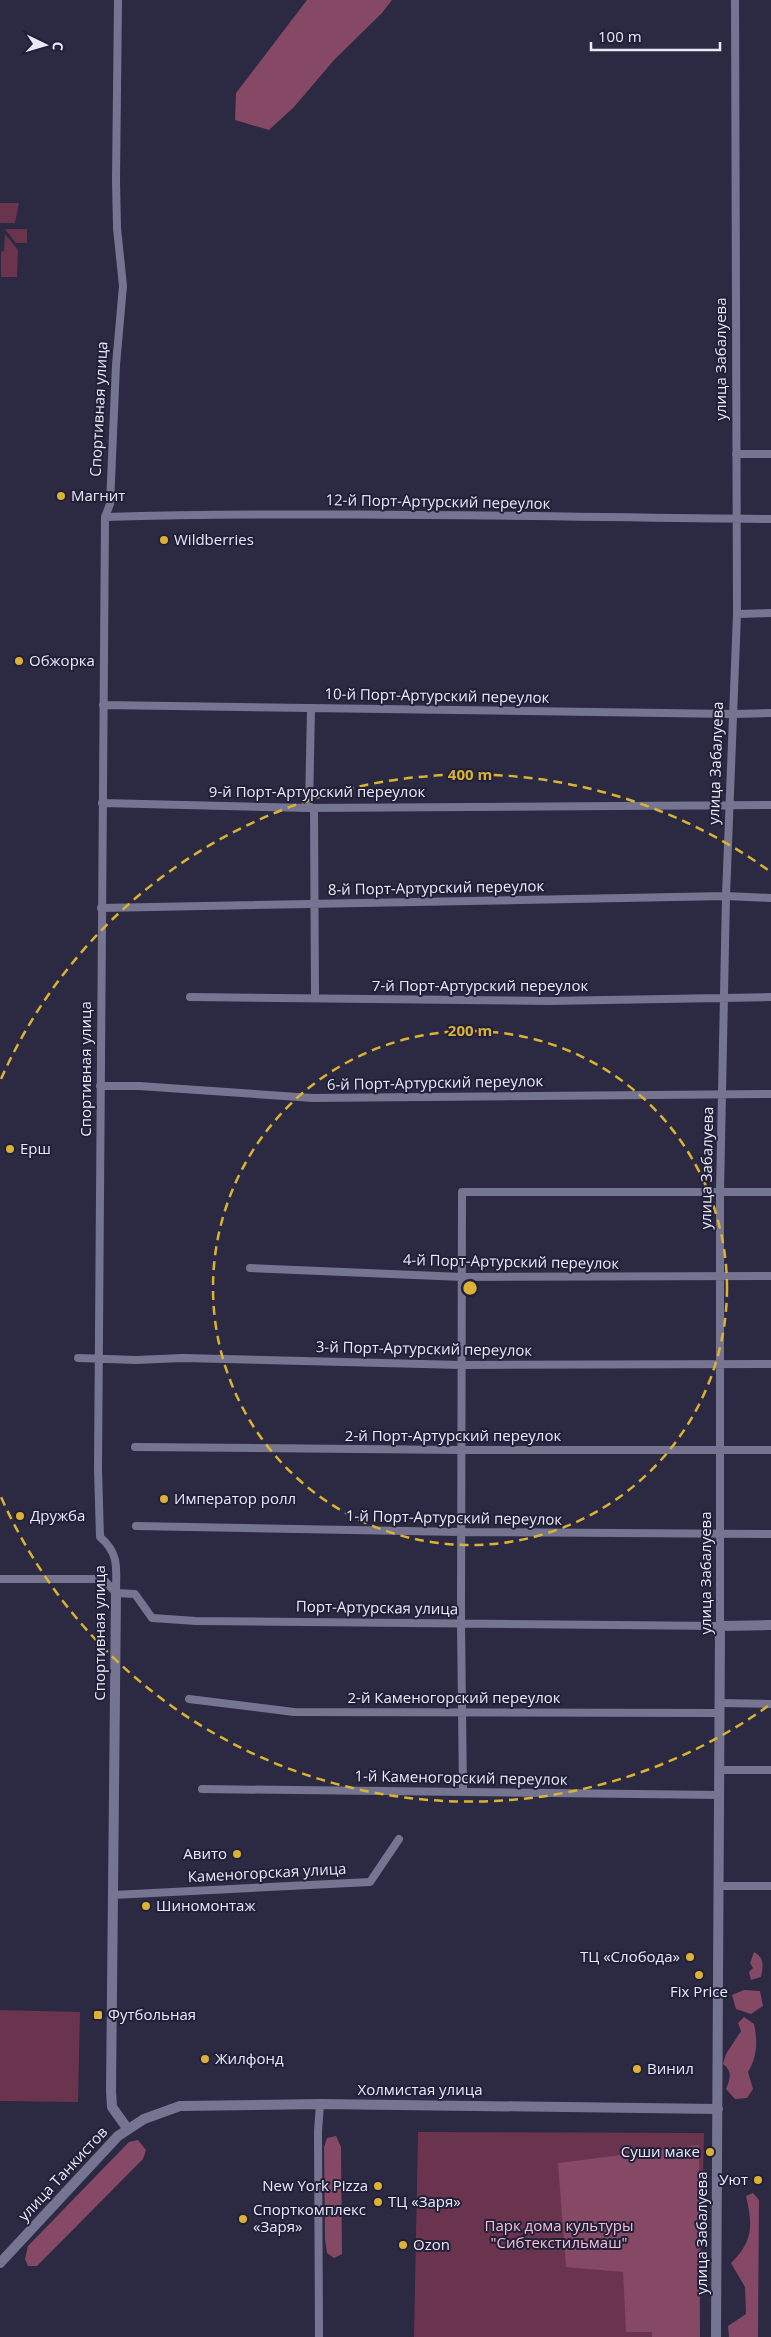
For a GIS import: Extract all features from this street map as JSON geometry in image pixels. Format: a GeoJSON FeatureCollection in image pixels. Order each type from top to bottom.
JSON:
{"type":"FeatureCollection","features":[{"type":"Feature","properties":{"kind":"street","name":"Спортивная улица"},"geometry":{"type":"LineString","coordinates":[[118,0],[116,190],[117,228],[123,286],[116,365],[110,504],[105,517],[99,1358],[100,1536],[113,1550],[116,1562],[111,2091],[112,2107],[128,2128]]}},
{"type":"Feature","properties":{"kind":"street","name":"улица Забалуева"},"geometry":{"type":"LineString","coordinates":[[716,2337],[721,1534],[720,1192],[726,896],[737,614],[735,0]]}},
{"type":"Feature","properties":{"kind":"street"},"geometry":{"type":"LineString","coordinates":[[736,454],[771,454]]}},
{"type":"Feature","properties":{"kind":"street","name":"12-й Порт-Артурский переулок"},"geometry":{"type":"LineString","coordinates":[[105,517],[325,514],[771,519]]}},
{"type":"Feature","properties":{"kind":"street"},"geometry":{"type":"LineString","coordinates":[[737,614],[771,613]]}},
{"type":"Feature","properties":{"kind":"street","name":"10-й Порт-Артурский переулок"},"geometry":{"type":"LineString","coordinates":[[103,705],[771,713]]}},
{"type":"Feature","properties":{"kind":"street"},"geometry":{"type":"LineString","coordinates":[[311,708],[315,998]]}},
{"type":"Feature","properties":{"kind":"street","name":"9-й Порт-Артурский переулок"},"geometry":{"type":"LineString","coordinates":[[102,803],[311,808],[771,805]]}},
{"type":"Feature","properties":{"kind":"street","name":"8-й Порт-Артурский переулок"},"geometry":{"type":"LineString","coordinates":[[102,908],[726,896],[771,898]]}},
{"type":"Feature","properties":{"kind":"street","name":"7-й Порт-Артурский переулок"},"geometry":{"type":"LineString","coordinates":[[190,997],[549,1001],[724,997],[771,998]]}},
{"type":"Feature","properties":{"kind":"street","name":"6-й Порт-Артурский переулок"},"geometry":{"type":"LineString","coordinates":[[100,1086],[139,1086],[313,1098],[771,1094]]}},
{"type":"Feature","properties":{"kind":"street"},"geometry":{"type":"LineString","coordinates":[[463,1791],[461,1624],[462,1192],[771,1192]]}},
{"type":"Feature","properties":{"kind":"street","name":"4-й Порт-Артурский переулок"},"geometry":{"type":"LineString","coordinates":[[250,1268],[462,1277],[771,1276]]}},
{"type":"Feature","properties":{"kind":"street","name":"3-й Порт-Артурский переулок"},"geometry":{"type":"LineString","coordinates":[[78,1358],[136,1360],[182,1358],[462,1364],[771,1364]]}},
{"type":"Feature","properties":{"kind":"street","name":"2-й Порт-Артурский переулок"},"geometry":{"type":"LineString","coordinates":[[135,1447],[771,1450]]}},
{"type":"Feature","properties":{"kind":"street","name":"1-й Порт-Артурский переулок"},"geometry":{"type":"LineString","coordinates":[[136,1526],[461,1532],[771,1534]]}},
{"type":"Feature","properties":{"kind":"street","name":"Порт-Артурская улица"},"geometry":{"type":"LineString","coordinates":[[0,1579],[99,1579],[105,1581],[116,1593],[135,1594],[152,1618],[187,1621],[771,1625]]}},
{"type":"Feature","properties":{"kind":"street","name":"2-й Каменогорский переулок"},"geometry":{"type":"LineString","coordinates":[[189,1699],[294,1712],[720,1708],[771,1704]]}},
{"type":"Feature","properties":{"kind":"street"},"geometry":{"type":"LineString","coordinates":[[720,1770],[771,1770]]}},
{"type":"Feature","properties":{"kind":"street","name":"1-й Каменогорский переулок"},"geometry":{"type":"LineString","coordinates":[[202,1789],[720,1795]]}},
{"type":"Feature","properties":{"kind":"street","name":"Каменогорская улица"},"geometry":{"type":"LineString","coordinates":[[113,1895],[370,1882],[399,1839]]}},
{"type":"Feature","properties":{"kind":"street"},"geometry":{"type":"LineString","coordinates":[[719,1886],[771,1886]]}},
{"type":"Feature","properties":{"kind":"street"},"geometry":{"type":"LineString","coordinates":[[319,2337],[318,2131],[320,2104]]}},
{"type":"Feature","properties":{"kind":"street","name":"Холмистая улица"},"geometry":{"type":"LineString","coordinates":[[128,2128],[144,2119],[180,2106],[320,2104],[718,2109]]}},
{"type":"Feature","properties":{"kind":"street","name":"улица Танкистов"},"geometry":{"type":"LineString","coordinates":[[0,2263],[128,2128]]}},
{"type":"Feature","properties":{"kind":"green space"},"geometry":{"type":"Polygon","coordinates":[[[0,203],[19,203],[15,223],[0,223],[0,203]]]}},
{"type":"Feature","properties":{"kind":"green space"},"geometry":{"type":"Polygon","coordinates":[[[5,229],[27,229],[27,243],[16,243],[5,229]]]}},
{"type":"Feature","properties":{"kind":"green space"},"geometry":{"type":"Polygon","coordinates":[[[5,234],[18,250],[17,277],[1,277],[1,252],[4,251],[5,234]]]}},
{"type":"Feature","properties":{"kind":"green space"},"geometry":{"type":"Polygon","coordinates":[[[0,2010],[80,2012],[78,2102],[0,2101],[0,2010]]]}},
{"type":"Feature","properties":{"kind":"green space","name":"Парк дома культуры \"Сибтекстильмаш\""},"geometry":{"type":"Polygon","coordinates":[[[418,2132],[704,2133],[699,2337],[414,2337],[418,2132]]]}},
{"type":"Feature","properties":{"kind":"shaded area"},"geometry":{"type":"Polygon","coordinates":[[[307,0],[392,0],[382,13],[334,60],[294,107],[269,130],[235,120],[236,93],[307,0]]]}},
{"type":"Feature","properties":{"kind":"shaded area"},"geometry":{"type":"Polygon","coordinates":[[[754,1952],[762,1960],[762,1969],[761,1977],[751,1980],[749,1972],[753,1968],[750,1963],[754,1952]]]}},
{"type":"Feature","properties":{"kind":"shaded area"},"geometry":{"type":"Polygon","coordinates":[[[744,1990],[760,1991],[763,2006],[751,2014],[736,2009],[732,1995],[744,1990]]]}},
{"type":"Feature","properties":{"kind":"shaded area"},"geometry":{"type":"Polygon","coordinates":[[[744,2017],[754,2024],[755,2031],[755,2055],[748,2072],[753,2089],[747,2098],[735,2099],[726,2089],[730,2075],[723,2064],[726,2054],[741,2031],[738,2023],[744,2017]]]}},
{"type":"Feature","properties":{"kind":"shaded area"},"geometry":{"type":"Polygon","coordinates":[[[336,2136],[341,2147],[342,2254],[334,2258],[327,2253],[325,2240],[324,2147],[327,2138],[336,2136]]]}},
{"type":"Feature","properties":{"kind":"shaded area"},"geometry":{"type":"Polygon","coordinates":[[[138,2140],[146,2150],[143,2159],[37,2266],[28,2266],[25,2259],[28,2246],[129,2142],[138,2140]]]}},
{"type":"Feature","properties":{"kind":"shaded area"},"geometry":{"type":"Polygon","coordinates":[[[699,2145],[700,2337],[652,2337],[652,2332],[626,2332],[623,2272],[566,2267],[558,2163],[699,2145]]]}},
{"type":"Feature","properties":{"kind":"shaded area"},"geometry":{"type":"Polygon","coordinates":[[[753,2193],[759,2200],[758,2337],[729,2337],[728,2326],[746,2314],[745,2287],[731,2263],[744,2247],[747,2240],[750,2216],[746,2196],[753,2193]]]}},
{"type":"Feature","properties":{"kind":"place","name":"Магнит"},"geometry":{"type":"Point","coordinates":[61,496]}},
{"type":"Feature","properties":{"kind":"place","name":"Wildberries"},"geometry":{"type":"Point","coordinates":[164,540]}},
{"type":"Feature","properties":{"kind":"place","name":"Обжорка"},"geometry":{"type":"Point","coordinates":[19,661]}},
{"type":"Feature","properties":{"kind":"place","name":"Ерш"},"geometry":{"type":"Point","coordinates":[10,1149]}},
{"type":"Feature","properties":{"kind":"place","name":"Император ролл"},"geometry":{"type":"Point","coordinates":[164,1499]}},
{"type":"Feature","properties":{"kind":"place","name":"Дружба"},"geometry":{"type":"Point","coordinates":[20,1516]}},
{"type":"Feature","properties":{"kind":"place","name":"Авито"},"geometry":{"type":"Point","coordinates":[237,1854]}},
{"type":"Feature","properties":{"kind":"place","name":"Шиномонтаж"},"geometry":{"type":"Point","coordinates":[146,1906]}},
{"type":"Feature","properties":{"kind":"place","name":"ТЦ «Слобода»"},"geometry":{"type":"Point","coordinates":[690,1957]}},
{"type":"Feature","properties":{"kind":"place","name":"Fix Price"},"geometry":{"type":"Point","coordinates":[699,1975]}},
{"type":"Feature","properties":{"kind":"place","name":"Футбольная"},"geometry":{"type":"Point","coordinates":[98,2015]}},
{"type":"Feature","properties":{"kind":"place","name":"Жилфонд"},"geometry":{"type":"Point","coordinates":[205,2059]}},
{"type":"Feature","properties":{"kind":"place","name":"Винил"},"geometry":{"type":"Point","coordinates":[637,2069]}},
{"type":"Feature","properties":{"kind":"place","name":"Суши маке"},"geometry":{"type":"Point","coordinates":[710,2152]}},
{"type":"Feature","properties":{"kind":"place","name":"Уют"},"geometry":{"type":"Point","coordinates":[758,2180]}},
{"type":"Feature","properties":{"kind":"place","name":"New York Pizza"},"geometry":{"type":"Point","coordinates":[378,2186]}},
{"type":"Feature","properties":{"kind":"place","name":"ТЦ «Заря»"},"geometry":{"type":"Point","coordinates":[378,2202]}},
{"type":"Feature","properties":{"kind":"place","name":"Спорткомплекс «Заря»"},"geometry":{"type":"Point","coordinates":[243,2219]}},
{"type":"Feature","properties":{"kind":"place","name":"Ozon"},"geometry":{"type":"Point","coordinates":[403,2245]}}]}
